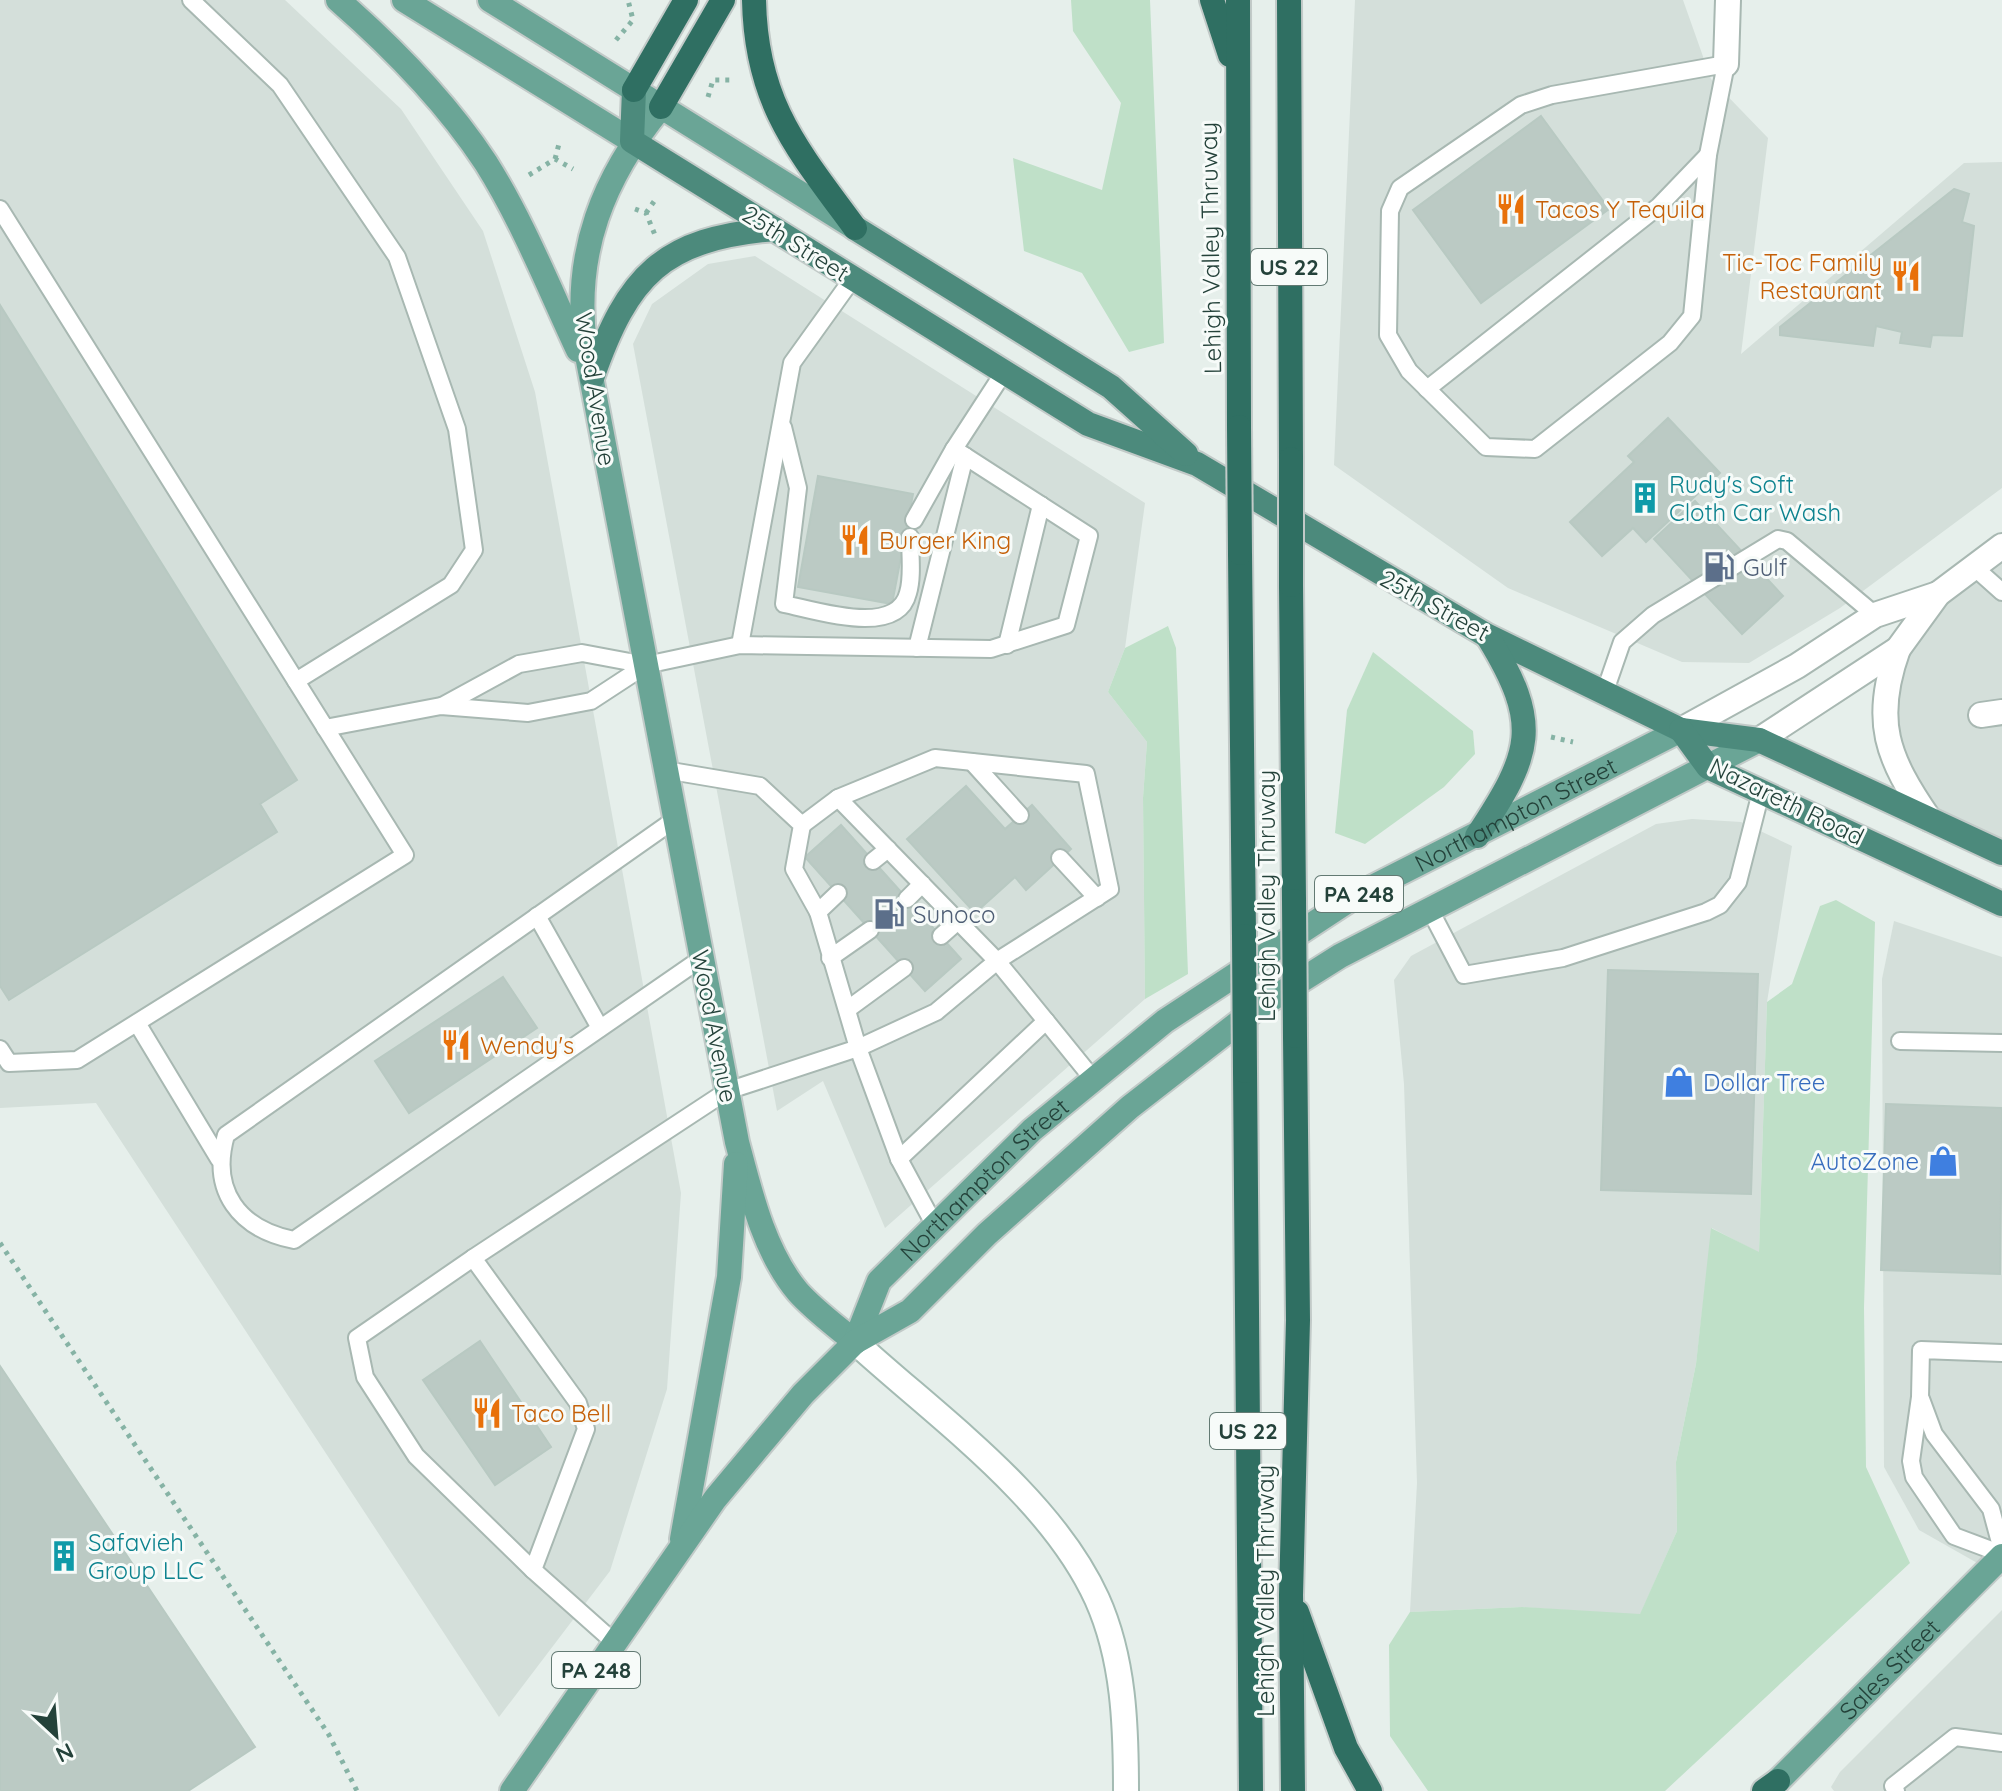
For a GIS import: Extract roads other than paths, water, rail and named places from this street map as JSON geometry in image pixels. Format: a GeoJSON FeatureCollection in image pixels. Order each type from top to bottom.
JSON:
{"type":"FeatureCollection","features":[{"type":"Feature","properties":{"kind":"highway"},"geometry":{"type":"LineString","coordinates":[[634,90],[686,0]]}},
{"type":"Feature","properties":{"kind":"highway"},"geometry":{"type":"LineString","coordinates":[[661,107],[723,0]]}},
{"type":"Feature","properties":{"kind":"highway"},"geometry":{"type":"LineString","coordinates":[[754,0],[757,53],[772,103],[801,155],[855,228]]}},
{"type":"Feature","properties":{"kind":"highway"},"geometry":{"type":"LineString","coordinates":[[1212,0],[1236,75]]}},
{"type":"Feature","properties":{"kind":"highway","name":"Lehigh Valley Thruway"},"geometry":{"type":"LineString","coordinates":[[1238,0],[1236,75],[1251,1791]]}},
{"type":"Feature","properties":{"kind":"highway","name":"Lehigh Valley Thruway"},"geometry":{"type":"LineString","coordinates":[[1289,0],[1298,1320],[1291,1595],[1293,1791]]}},
{"type":"Feature","properties":{"kind":"highway","name":"Wood Avenue"},"geometry":{"type":"LineString","coordinates":[[632,141],[634,90]]}},
{"type":"Feature","properties":{"kind":"highway","name":"25th Street"},"geometry":{"type":"LineString","coordinates":[[632,141],[1088,424],[1197,464],[1486,635],[1681,730]]}},
{"type":"Feature","properties":{"kind":"highway","name":"25th Street"},"geometry":{"type":"LineString","coordinates":[[855,228],[1111,387],[1197,464]]}},
{"type":"Feature","properties":{"kind":"highway"},"geometry":{"type":"LineString","coordinates":[[592,378],[625,299],[652,270],[705,239],[774,229]]}},
{"type":"Feature","properties":{"kind":"highway"},"geometry":{"type":"LineString","coordinates":[[1477,836],[1507,791],[1527,731],[1515,686],[1486,635]]}},
{"type":"Feature","properties":{"kind":"highway","name":"Nazareth Road"},"geometry":{"type":"LineString","coordinates":[[1681,730],[1759,740],[2002,853]]}},
{"type":"Feature","properties":{"kind":"highway","name":"Nazareth Road"},"geometry":{"type":"LineString","coordinates":[[1681,730],[1708,767],[2002,904]]}},
{"type":"Feature","properties":{"kind":"highway"},"geometry":{"type":"LineString","coordinates":[[1291,1595],[1346,1748],[1370,1791]]}},
{"type":"Feature","properties":{"kind":"main road"},"geometry":{"type":"LineString","coordinates":[[338,0],[417,76],[486,164],[517,219],[592,378]]}},
{"type":"Feature","properties":{"kind":"main road","name":"25th Street"},"geometry":{"type":"LineString","coordinates":[[404,0],[632,141]]}},
{"type":"Feature","properties":{"kind":"main road","name":"25th Street"},"geometry":{"type":"LineString","coordinates":[[490,0],[855,228]]}},
{"type":"Feature","properties":{"kind":"main road","name":"Wood Avenue"},"geometry":{"type":"LineString","coordinates":[[661,107],[632,141],[605,190],[589,235],[584,262],[582,319],[737,1142],[764,1228],[786,1276],[806,1299],[855,1342]]}},
{"type":"Feature","properties":{"kind":"main road","name":"Northampton Street"},"geometry":{"type":"LineString","coordinates":[[855,1342],[879,1281],[934,1224],[1032,1130],[1165,1021],[1357,895],[1681,730]]}},
{"type":"Feature","properties":{"kind":"main road","name":"Northampton Street"},"geometry":{"type":"LineString","coordinates":[[512,1791],[680,1548],[752,1450],[855,1342],[910,1311],[1060,1167],[1205,1046],[1256,1009],[1340,956],[1759,740]]}},
{"type":"Feature","properties":{"kind":"main road"},"geometry":{"type":"LineString","coordinates":[[680,1548],[729,1277],[737,1142]]}},
{"type":"Feature","properties":{"kind":"main road","name":"Sales Street"},"geometry":{"type":"LineString","coordinates":[[1771,1788],[2002,1554]]}},
{"type":"Feature","properties":{"kind":"street"},"geometry":{"type":"LineString","coordinates":[[1726,64],[1728,0]]}},
{"type":"Feature","properties":{"kind":"street","name":"Northampton Street"},"geometry":{"type":"LineString","coordinates":[[1759,740],[1898,649],[1938,594],[2002,546]]}},
{"type":"Feature","properties":{"kind":"street","name":"Northampton Street"},"geometry":{"type":"LineString","coordinates":[[1681,730],[1797,666],[1875,615],[1938,594]]}},
{"type":"Feature","properties":{"kind":"street"},"geometry":{"type":"LineString","coordinates":[[1898,649],[1887,680],[1884,728],[1899,774],[1929,819]]}},
{"type":"Feature","properties":{"kind":"street","name":"Wood Avenue"},"geometry":{"type":"LineString","coordinates":[[855,1342],[1012,1484],[1060,1536],[1079,1564],[1098,1601],[1121,1686],[1126,1791]]}},
{"type":"Feature","properties":{"kind":"lane"},"geometry":{"type":"LineString","coordinates":[[191,0],[280,85],[397,257],[457,429],[474,550],[451,585],[296,681]]}},
{"type":"Feature","properties":{"kind":"lane"},"geometry":{"type":"LineString","coordinates":[[1726,64],[1708,155],[1692,316],[1670,343],[1535,449],[1486,447],[1409,371],[1388,335],[1390,211],[1400,188],[1521,105],[1552,95],[1726,64]]}},
{"type":"Feature","properties":{"kind":"lane"},"geometry":{"type":"LineString","coordinates":[[1427,389],[1659,206],[1708,155]]}},
{"type":"Feature","properties":{"kind":"lane"},"geometry":{"type":"LineString","coordinates":[[0,209],[405,855],[77,1060],[9,1063],[0,1049]]}},
{"type":"Feature","properties":{"kind":"lane"},"geometry":{"type":"LineString","coordinates":[[740,645],[792,363],[853,278]]}},
{"type":"Feature","properties":{"kind":"lane"},"geometry":{"type":"LineString","coordinates":[[914,520],[959,452],[1004,372]]}},
{"type":"Feature","properties":{"kind":"lane"},"geometry":{"type":"LineString","coordinates":[[781,422],[798,488],[784,604],[871,620],[893,612],[908,593],[910,537]]}},
{"type":"Feature","properties":{"kind":"lane"},"geometry":{"type":"LineString","coordinates":[[325,728],[441,706],[528,713],[591,701],[646,665],[740,645],[991,649],[1066,625],[1089,536],[959,452]]}},
{"type":"Feature","properties":{"kind":"lane"},"geometry":{"type":"LineString","coordinates":[[917,648],[959,452]]}},
{"type":"Feature","properties":{"kind":"lane"},"geometry":{"type":"LineString","coordinates":[[1007,645],[1041,505]]}},
{"type":"Feature","properties":{"kind":"lane"},"geometry":{"type":"LineString","coordinates":[[1604,694],[1622,642],[1653,615],[1778,539],[1787,541],[1875,615]]}},
{"type":"Feature","properties":{"kind":"lane"},"geometry":{"type":"LineString","coordinates":[[1974,567],[2002,592]]}},
{"type":"Feature","properties":{"kind":"lane"},"geometry":{"type":"LineString","coordinates":[[441,706],[519,664],[582,653],[646,665]]}},
{"type":"Feature","properties":{"kind":"lane"},"geometry":{"type":"LineString","coordinates":[[615,1643],[533,1570],[416,1456],[365,1377],[357,1338],[727,1091],[858,1048],[936,1012],[997,961],[1110,889],[1086,774],[935,758],[838,798],[802,825],[794,869],[818,912],[858,1048],[899,1159],[934,1224]]}},
{"type":"Feature","properties":{"kind":"lane"},"geometry":{"type":"LineString","coordinates":[[972,762],[1020,815]]}},
{"type":"Feature","properties":{"kind":"lane"},"geometry":{"type":"LineString","coordinates":[[665,770],[760,786],[802,825]]}},
{"type":"Feature","properties":{"kind":"lane"},"geometry":{"type":"LineString","coordinates":[[1430,910],[1464,975],[1563,958],[1720,905],[1738,882],[1761,792]]}},
{"type":"Feature","properties":{"kind":"lane"},"geometry":{"type":"LineString","coordinates":[[838,798],[997,961],[1093,1079]]}},
{"type":"Feature","properties":{"kind":"lane"},"geometry":{"type":"LineString","coordinates":[[219,1159],[226,1135],[674,820]]}},
{"type":"Feature","properties":{"kind":"lane"},"geometry":{"type":"LineString","coordinates":[[873,861],[888,849]]}},
{"type":"Feature","properties":{"kind":"lane"},"geometry":{"type":"LineString","coordinates":[[1060,858],[1097,898]]}},
{"type":"Feature","properties":{"kind":"lane"},"geometry":{"type":"LineString","coordinates":[[907,899],[922,884]]}},
{"type":"Feature","properties":{"kind":"lane"},"geometry":{"type":"LineString","coordinates":[[818,912],[838,893]]}},
{"type":"Feature","properties":{"kind":"lane"},"geometry":{"type":"LineString","coordinates":[[537,916],[600,1028]]}},
{"type":"Feature","properties":{"kind":"lane"},"geometry":{"type":"LineString","coordinates":[[941,936],[958,921]]}},
{"type":"Feature","properties":{"kind":"lane"},"geometry":{"type":"LineString","coordinates":[[830,958],[870,930]]}},
{"type":"Feature","properties":{"kind":"lane"},"geometry":{"type":"LineString","coordinates":[[137,1023],[219,1159],[222,1182],[247,1221],[265,1234],[294,1240],[702,958]]}},
{"type":"Feature","properties":{"kind":"lane"},"geometry":{"type":"LineString","coordinates":[[848,1009],[904,968]]}},
{"type":"Feature","properties":{"kind":"lane"},"geometry":{"type":"LineString","coordinates":[[899,1159],[1046,1021]]}},
{"type":"Feature","properties":{"kind":"lane"},"geometry":{"type":"LineString","coordinates":[[1900,1041],[2002,1043]]}},
{"type":"Feature","properties":{"kind":"lane"},"geometry":{"type":"LineString","coordinates":[[473,1258],[578,1403],[586,1429],[533,1570]]}},
{"type":"Feature","properties":{"kind":"lane"},"geometry":{"type":"LineString","coordinates":[[2002,1353],[1921,1350],[1920,1397],[1911,1447],[1914,1477],[1954,1536],[2002,1554]]}},
{"type":"Feature","properties":{"kind":"lane"},"geometry":{"type":"LineString","coordinates":[[1920,1397],[1934,1434],[1991,1509],[2002,1554]]}},
{"type":"Feature","properties":{"kind":"lane"},"geometry":{"type":"LineString","coordinates":[[1896,1791],[1893,1786],[1955,1737],[2002,1743]]}},
{"type":"Feature","properties":{"kind":"place","name":"Tacos Y Tequila"},"geometry":{"type":"Point","coordinates":[1511,209]}},
{"type":"Feature","properties":{"kind":"place","name":"Tic-Toc Family Restaurant"},"geometry":{"type":"Point","coordinates":[1906,276]}},
{"type":"Feature","properties":{"kind":"place","name":"Rudy's Soft Cloth Car Wash"},"geometry":{"type":"Point","coordinates":[1645,498]}},
{"type":"Feature","properties":{"kind":"place","name":"Burger King"},"geometry":{"type":"Point","coordinates":[855,540]}},
{"type":"Feature","properties":{"kind":"place","name":"Gulf"},"geometry":{"type":"Point","coordinates":[1719,567]}},
{"type":"Feature","properties":{"kind":"place","name":"Sunoco"},"geometry":{"type":"Point","coordinates":[889,914]}},
{"type":"Feature","properties":{"kind":"place","name":"Wendy's"},"geometry":{"type":"Point","coordinates":[456,1045]}},
{"type":"Feature","properties":{"kind":"place","name":"Dollar Tree"},"geometry":{"type":"Point","coordinates":[1679,1082]}},
{"type":"Feature","properties":{"kind":"place","name":"AutoZone"},"geometry":{"type":"Point","coordinates":[1943,1161]}},
{"type":"Feature","properties":{"kind":"place","name":"Taco Bell"},"geometry":{"type":"Point","coordinates":[487,1413]}},
{"type":"Feature","properties":{"kind":"place","name":"Safavieh Group LLC"},"geometry":{"type":"Point","coordinates":[64,1556]}}]}
